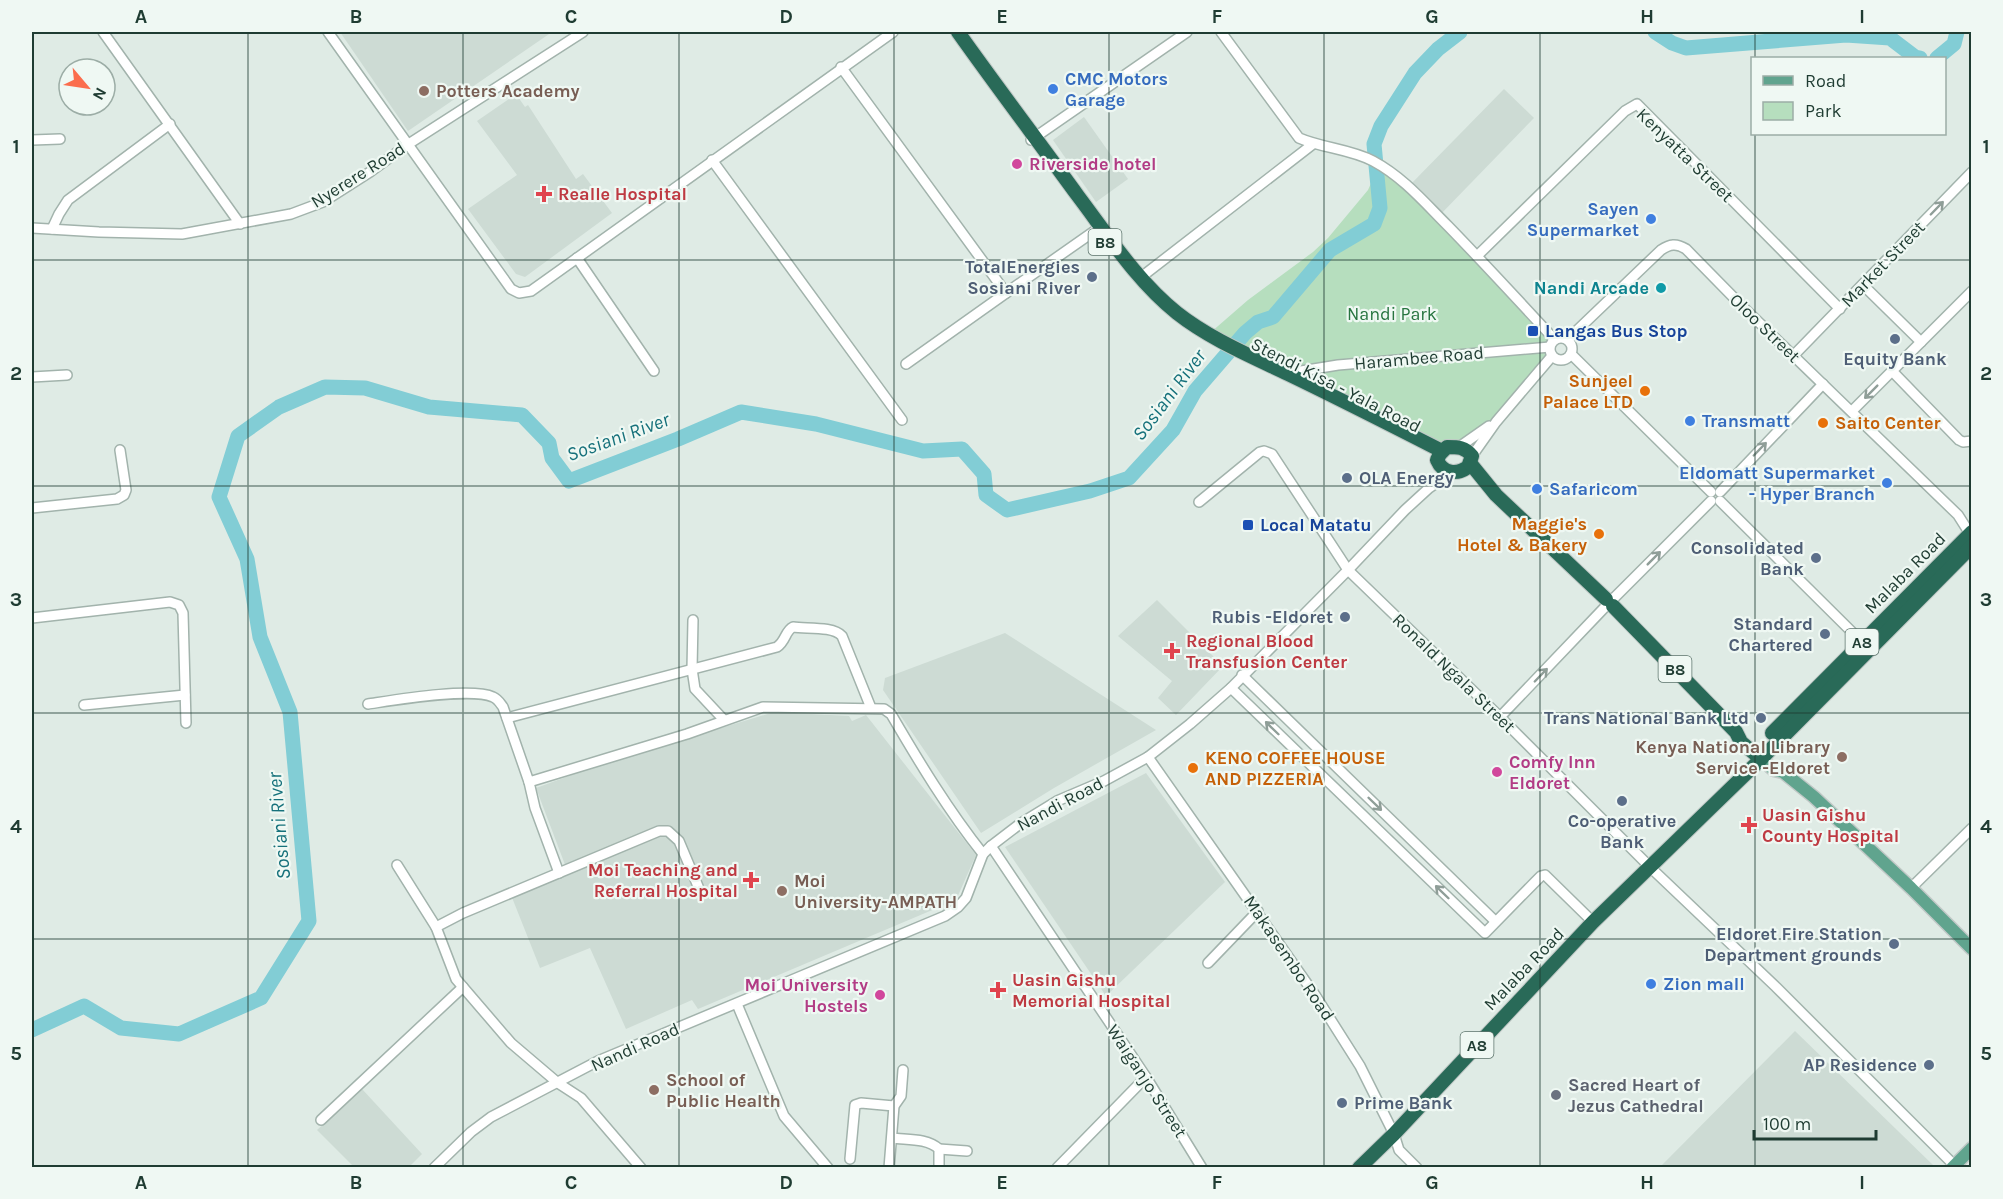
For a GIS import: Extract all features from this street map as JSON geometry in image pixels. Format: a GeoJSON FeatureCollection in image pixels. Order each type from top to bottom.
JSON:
{"type":"FeatureCollection","features":[{"type":"Feature","properties":{"kind":"highway","name":"Stendi Kisa - Yala Road"},"geometry":{"type":"LineString","coordinates":[[958,32],[1033,139],[1150,290],[1179,315],[1219,343],[1306,392],[1454,462],[1496,495],[1610,603],[1736,732],[1741,742],[1760,753]]}},
{"type":"Feature","properties":{"kind":"highway","name":"B8"},"geometry":{"type":"LineString","coordinates":[[1033,139],[1096,230],[1144,289],[1182,322],[1219,343]]}},
{"type":"Feature","properties":{"kind":"highway","name":"B8"},"geometry":{"type":"LineString","coordinates":[[1243,355],[1291,376],[1454,462]]}},
{"type":"Feature","properties":{"kind":"highway"},"geometry":{"type":"LineString","coordinates":[[1454,462],[1447,447],[1459,447]]}},
{"type":"Feature","properties":{"kind":"highway","name":"Malaba Road"},"geometry":{"type":"LineString","coordinates":[[1359,1167],[1394,1134],[1593,922],[1760,753],[1862,642],[1971,534]]}},
{"type":"Feature","properties":{"kind":"highway","name":"A8"},"geometry":{"type":"LineString","coordinates":[[1760,753],[1971,534]]}},
{"type":"Feature","properties":{"kind":"main road"},"geometry":{"type":"LineString","coordinates":[[1760,753],[1779,763],[1783,772],[1814,797],[1971,948]]}},
{"type":"Feature","properties":{"kind":"main road"},"geometry":{"type":"LineString","coordinates":[[1953,1166],[1971,1148]]}},
{"type":"Feature","properties":{"kind":"street"},"geometry":{"type":"LineString","coordinates":[[103,32],[240,224]]}},
{"type":"Feature","properties":{"kind":"street"},"geometry":{"type":"LineString","coordinates":[[328,32],[511,289],[519,293],[531,291],[893,32]]}},
{"type":"Feature","properties":{"kind":"street","name":"Nyerere Road"},"geometry":{"type":"LineString","coordinates":[[32,228],[182,234],[291,214],[323,202],[582,32]]}},
{"type":"Feature","properties":{"kind":"street"},"geometry":{"type":"LineString","coordinates":[[1033,139],[1187,32]]}},
{"type":"Feature","properties":{"kind":"street"},"geometry":{"type":"LineString","coordinates":[[1221,32],[1299,138],[1369,159],[1392,172],[1478,256],[1562,360],[1571,354],[1573,348],[1568,339],[1561,337],[1552,347]]}},
{"type":"Feature","properties":{"kind":"street"},"geometry":{"type":"LineString","coordinates":[[841,67],[1006,293]]}},
{"type":"Feature","properties":{"kind":"street","name":"Kenyatta Street"},"geometry":{"type":"LineString","coordinates":[[1478,256],[1625,111],[1637,104],[1840,309]]}},
{"type":"Feature","properties":{"kind":"street"},"geometry":{"type":"LineString","coordinates":[[52,229],[68,200],[170,124]]}},
{"type":"Feature","properties":{"kind":"street"},"geometry":{"type":"LineString","coordinates":[[32,140],[60,139]]}},
{"type":"Feature","properties":{"kind":"street"},"geometry":{"type":"LineString","coordinates":[[1140,278],[1313,144]]}},
{"type":"Feature","properties":{"kind":"street"},"geometry":{"type":"LineString","coordinates":[[712,160],[902,420]]}},
{"type":"Feature","properties":{"kind":"street","name":"Market Street"},"geometry":{"type":"LineString","coordinates":[[1794,355],[1971,172]]}},
{"type":"Feature","properties":{"kind":"street"},"geometry":{"type":"LineString","coordinates":[[906,364],[1096,230]]}},
{"type":"Feature","properties":{"kind":"street","name":"Oloo Street"},"geometry":{"type":"LineString","coordinates":[[1568,339],[1661,250],[1674,244],[1686,249],[1958,515],[1971,534]]}},
{"type":"Feature","properties":{"kind":"street"},"geometry":{"type":"LineString","coordinates":[[577,258],[654,371]]}},
{"type":"Feature","properties":{"kind":"street"},"geometry":{"type":"LineString","coordinates":[[1863,285],[1921,342]]}},
{"type":"Feature","properties":{"kind":"street"},"geometry":{"type":"LineString","coordinates":[[1852,411],[1971,291]]}},
{"type":"Feature","properties":{"kind":"street","name":"Harambee Road"},"geometry":{"type":"LineString","coordinates":[[1291,376],[1295,372],[1338,365],[1552,347]]}},
{"type":"Feature","properties":{"kind":"street","name":"Nandi Road"},"geometry":{"type":"LineString","coordinates":[[434,1167],[471,1132],[491,1117],[598,1061],[945,916],[966,898],[983,854],[991,846],[1021,823],[1057,801],[1104,781],[1148,757],[1230,688],[1405,510],[1496,422],[1552,347]]}},
{"type":"Feature","properties":{"kind":"street"},"geometry":{"type":"LineString","coordinates":[[1571,354],[1862,642]]}},
{"type":"Feature","properties":{"kind":"street"},"geometry":{"type":"LineString","coordinates":[[1892,371],[1959,440],[1971,441]]}},
{"type":"Feature","properties":{"kind":"street"},"geometry":{"type":"LineString","coordinates":[[32,377],[67,375]]}},
{"type":"Feature","properties":{"kind":"street"},"geometry":{"type":"LineString","coordinates":[[1500,717],[1823,384]]}},
{"type":"Feature","properties":{"kind":"street","name":"Nandi Road"},"geometry":{"type":"LineString","coordinates":[[1459,447],[1496,422]]}},
{"type":"Feature","properties":{"kind":"street"},"geometry":{"type":"LineString","coordinates":[[32,508],[117,499],[124,495],[126,490],[120,450]]}},
{"type":"Feature","properties":{"kind":"street","name":"Ronald Ngala Street"},"geometry":{"type":"LineString","coordinates":[[1199,502],[1260,452],[1268,452],[1274,457],[1347,570],[1500,717],[1646,869],[1776,987],[1953,1166]]}},
{"type":"Feature","properties":{"kind":"street"},"geometry":{"type":"LineString","coordinates":[[32,618],[170,602],[179,605],[183,613],[186,723]]}},
{"type":"Feature","properties":{"kind":"street"},"geometry":{"type":"LineString","coordinates":[[693,620],[692,669],[695,689],[724,720]]}},
{"type":"Feature","properties":{"kind":"street"},"geometry":{"type":"LineString","coordinates":[[507,718],[777,647],[783,643],[793,627],[832,630],[842,636],[871,708]]}},
{"type":"Feature","properties":{"kind":"street"},"geometry":{"type":"LineString","coordinates":[[1242,675],[1495,921]]}},
{"type":"Feature","properties":{"kind":"street"},"geometry":{"type":"LineString","coordinates":[[1230,688],[1485,933],[1541,876],[1545,875],[1593,922]]}},
{"type":"Feature","properties":{"kind":"street"},"geometry":{"type":"LineString","coordinates":[[368,704],[436,695],[483,694],[498,700],[507,718],[529,782],[535,808],[559,873]]}},
{"type":"Feature","properties":{"kind":"street"},"geometry":{"type":"LineString","coordinates":[[84,705],[185,695]]}},
{"type":"Feature","properties":{"kind":"street"},"geometry":{"type":"LineString","coordinates":[[529,782],[687,734],[769,706],[884,709],[891,714],[927,775],[983,854]]}},
{"type":"Feature","properties":{"kind":"street","name":"Makasembo Road"},"geometry":{"type":"LineString","coordinates":[[1148,757],[1258,911],[1345,1040],[1394,1134],[1399,1150],[1417,1167]]}},
{"type":"Feature","properties":{"kind":"street"},"geometry":{"type":"LineString","coordinates":[[1911,888],[1971,828]]}},
{"type":"Feature","properties":{"kind":"street"},"geometry":{"type":"LineString","coordinates":[[436,927],[463,913],[659,831],[668,831],[679,841],[700,891]]}},
{"type":"Feature","properties":{"kind":"street","name":"Waiganjo Street"},"geometry":{"type":"LineString","coordinates":[[991,846],[1146,1077],[1202,1167]]}},
{"type":"Feature","properties":{"kind":"street"},"geometry":{"type":"LineString","coordinates":[[397,865],[436,927],[452,972],[463,987],[511,1043],[558,1083],[581,1098],[641,1167]]}},
{"type":"Feature","properties":{"kind":"street"},"geometry":{"type":"LineString","coordinates":[[1208,963],[1258,911]]}},
{"type":"Feature","properties":{"kind":"street"},"geometry":{"type":"LineString","coordinates":[[321,1120],[463,987]]}},
{"type":"Feature","properties":{"kind":"street"},"geometry":{"type":"LineString","coordinates":[[737,1004],[784,1116],[828,1167]]}},
{"type":"Feature","properties":{"kind":"street"},"geometry":{"type":"LineString","coordinates":[[889,1167],[894,1106],[901,1096],[903,1070]]}},
{"type":"Feature","properties":{"kind":"street"},"geometry":{"type":"LineString","coordinates":[[1058,1167],[1146,1077]]}},
{"type":"Feature","properties":{"kind":"street"},"geometry":{"type":"LineString","coordinates":[[850,1159],[855,1105],[861,1103],[894,1106]]}},
{"type":"Feature","properties":{"kind":"street"},"geometry":{"type":"LineString","coordinates":[[892,1138],[928,1142],[939,1149],[967,1151]]}},
{"type":"Feature","properties":{"kind":"street"},"geometry":{"type":"LineString","coordinates":[[939,1149],[939,1167]]}},
{"type":"Feature","properties":{"kind":"shaded area","name":"Potters Academy"},"geometry":{"type":"Polygon","coordinates":[[[340,32],[552,32],[408,131],[340,32]]]}},
{"type":"Feature","properties":{"kind":"shaded area"},"geometry":{"type":"Polygon","coordinates":[[[1504,89],[1534,118],[1438,217],[1408,187],[1504,89]]]}},
{"type":"Feature","properties":{"kind":"shaded area","name":"Realle Hospital"},"geometry":{"type":"Polygon","coordinates":[[[516,94],[525,107],[528,105],[576,179],[583,174],[612,213],[525,277],[516,274],[468,209],[517,175],[477,121],[516,94]]]}},
{"type":"Feature","properties":{"kind":"shaded area"},"geometry":{"type":"Polygon","coordinates":[[[1084,117],[1128,179],[1096,202],[1053,140],[1084,117]]]}},
{"type":"Feature","properties":{"kind":"shaded area","name":"Regional Blood Transfusion Center"},"geometry":{"type":"Polygon","coordinates":[[[1157,600],[1223,666],[1176,715],[1158,698],[1172,681],[1118,636],[1157,600]]]}},
{"type":"Feature","properties":{"kind":"shaded area"},"geometry":{"type":"Polygon","coordinates":[[[1005,633],[1156,730],[981,833],[883,690],[885,678],[1005,633]]]}},
{"type":"Feature","properties":{"kind":"shaded area","name":"Moi Teaching and Referral Hospital"},"geometry":{"type":"Polygon","coordinates":[[[774,712],[849,716],[852,721],[866,715],[976,855],[956,900],[698,1009],[692,1000],[626,1029],[590,948],[540,968],[509,890],[567,870],[536,788],[599,765],[774,712]]]}},
{"type":"Feature","properties":{"kind":"shaded area"},"geometry":{"type":"Polygon","coordinates":[[[1146,773],[1225,882],[1106,996],[1005,847],[1146,773]]]}},
{"type":"Feature","properties":{"kind":"shaded area"},"geometry":{"type":"Polygon","coordinates":[[[1795,1031],[1933,1165],[1931,1167],[1660,1167],[1795,1031]]]}},
{"type":"Feature","properties":{"kind":"shaded area"},"geometry":{"type":"Polygon","coordinates":[[[362,1089],[422,1154],[409,1167],[354,1167],[317,1130],[362,1089]]]}},
{"type":"Feature","properties":{"kind":"green space","name":"Nandi Park"},"geometry":{"type":"Polygon","coordinates":[[[1368,161],[1392,174],[1552,339],[1548,349],[1550,356],[1517,395],[1489,424],[1461,443],[1447,446],[1210,333],[1248,300],[1313,252],[1328,238],[1368,190],[1373,179],[1368,161]]]}},
{"type":"Feature","properties":{"kind":"waterway","name":"Sosiani River"},"geometry":{"type":"LineString","coordinates":[[32,1030],[84,1006],[121,1028],[179,1034],[261,998],[309,921],[290,712],[260,637],[247,559],[219,497],[238,436],[279,407],[325,387],[365,388],[429,407],[522,415],[549,443],[552,458],[569,481],[741,412],[816,424],[923,451],[962,449],[984,474],[986,495],[1007,510],[1090,491],[1129,478],[1173,430],[1195,391],[1245,333],[1258,322],[1273,317],[1330,250],[1374,224],[1380,208],[1374,144],[1381,126],[1415,73],[1438,49],[1460,32]]}},
{"type":"Feature","properties":{"kind":"waterway","name":"Sosiani River"},"geometry":{"type":"LineString","coordinates":[[1655,32],[1672,43],[1686,48],[1846,35],[1890,38],[1915,57]]}},
{"type":"Feature","properties":{"kind":"waterway","name":"Sosiani River"},"geometry":{"type":"LineString","coordinates":[[1938,57],[1954,44],[1957,32]]}},
{"type":"Feature","properties":{"kind":"place","name":"CMC Motors Garage"},"geometry":{"type":"Point","coordinates":[1053,89]}},
{"type":"Feature","properties":{"kind":"place","name":"Potters Academy"},"geometry":{"type":"Point","coordinates":[424,91]}},
{"type":"Feature","properties":{"kind":"place","name":"Riverside hotel"},"geometry":{"type":"Point","coordinates":[1017,164]}},
{"type":"Feature","properties":{"kind":"place","name":"Realle Hospital"},"geometry":{"type":"Point","coordinates":[544,194]}},
{"type":"Feature","properties":{"kind":"place","name":"Sayen Supermarket"},"geometry":{"type":"Point","coordinates":[1651,219]}},
{"type":"Feature","properties":{"kind":"place","name":"TotalEnergies Sosiani River"},"geometry":{"type":"Point","coordinates":[1092,277]}},
{"type":"Feature","properties":{"kind":"place","name":"Nandi Arcade"},"geometry":{"type":"Point","coordinates":[1661,288]}},
{"type":"Feature","properties":{"kind":"place","name":"Langas Bus Stop"},"geometry":{"type":"Point","coordinates":[1533,331]}},
{"type":"Feature","properties":{"kind":"place","name":"Equity Bank"},"geometry":{"type":"Point","coordinates":[1895,339]}},
{"type":"Feature","properties":{"kind":"place","name":"Sunjeel Palace LTD"},"geometry":{"type":"Point","coordinates":[1645,391]}},
{"type":"Feature","properties":{"kind":"place","name":"Transmatt"},"geometry":{"type":"Point","coordinates":[1690,421]}},
{"type":"Feature","properties":{"kind":"place","name":"Saito Center"},"geometry":{"type":"Point","coordinates":[1823,423]}},
{"type":"Feature","properties":{"kind":"place","name":"OLA Energy"},"geometry":{"type":"Point","coordinates":[1347,478]}},
{"type":"Feature","properties":{"kind":"place","name":"Eldomatt Supermarket - Hyper Branch"},"geometry":{"type":"Point","coordinates":[1887,483]}},
{"type":"Feature","properties":{"kind":"place","name":"Safaricom"},"geometry":{"type":"Point","coordinates":[1537,489]}},
{"type":"Feature","properties":{"kind":"place","name":"Local Matatu"},"geometry":{"type":"Point","coordinates":[1248,525]}},
{"type":"Feature","properties":{"kind":"place","name":"Maggie's Hotel & Bakery"},"geometry":{"type":"Point","coordinates":[1599,534]}},
{"type":"Feature","properties":{"kind":"place","name":"Consolidated Bank"},"geometry":{"type":"Point","coordinates":[1816,558]}},
{"type":"Feature","properties":{"kind":"place","name":"Rubis -Eldoret"},"geometry":{"type":"Point","coordinates":[1345,617]}},
{"type":"Feature","properties":{"kind":"place","name":"Standard Chartered"},"geometry":{"type":"Point","coordinates":[1825,634]}},
{"type":"Feature","properties":{"kind":"place","name":"Regional Blood Transfusion Center"},"geometry":{"type":"Point","coordinates":[1172,651]}},
{"type":"Feature","properties":{"kind":"place","name":"Trans National Bank Ltd"},"geometry":{"type":"Point","coordinates":[1761,718]}},
{"type":"Feature","properties":{"kind":"place","name":"Kenya National Library Service -Eldoret"},"geometry":{"type":"Point","coordinates":[1842,757]}},
{"type":"Feature","properties":{"kind":"place","name":"KENO COFFEE HOUSE AND PIZZERIA"},"geometry":{"type":"Point","coordinates":[1193,768]}},
{"type":"Feature","properties":{"kind":"place","name":"Comfy Inn Eldoret"},"geometry":{"type":"Point","coordinates":[1497,772]}},
{"type":"Feature","properties":{"kind":"place","name":"Co-operative Bank"},"geometry":{"type":"Point","coordinates":[1622,801]}},
{"type":"Feature","properties":{"kind":"place","name":"Uasin Gishu County Hospital"},"geometry":{"type":"Point","coordinates":[1749,825]}},
{"type":"Feature","properties":{"kind":"place","name":"Moi Teaching and Referral Hospital"},"geometry":{"type":"Point","coordinates":[751,880]}},
{"type":"Feature","properties":{"kind":"place","name":"Moi University-AMPATH"},"geometry":{"type":"Point","coordinates":[782,891]}},
{"type":"Feature","properties":{"kind":"place","name":"Eldoret Fire Station Department grounds"},"geometry":{"type":"Point","coordinates":[1894,944]}},
{"type":"Feature","properties":{"kind":"place","name":"Zion mall"},"geometry":{"type":"Point","coordinates":[1651,984]}},
{"type":"Feature","properties":{"kind":"place","name":"Uasin Gishu Memorial Hospital"},"geometry":{"type":"Point","coordinates":[998,990]}},
{"type":"Feature","properties":{"kind":"place","name":"Moi University Hostels"},"geometry":{"type":"Point","coordinates":[880,995]}},
{"type":"Feature","properties":{"kind":"place","name":"AP Residence"},"geometry":{"type":"Point","coordinates":[1929,1065]}},
{"type":"Feature","properties":{"kind":"place","name":"School of Public Health"},"geometry":{"type":"Point","coordinates":[654,1090]}},
{"type":"Feature","properties":{"kind":"place","name":"Sacred Heart of Jezus Cathedral"},"geometry":{"type":"Point","coordinates":[1556,1095]}},
{"type":"Feature","properties":{"kind":"place","name":"Prime Bank"},"geometry":{"type":"Point","coordinates":[1342,1103]}}]}
